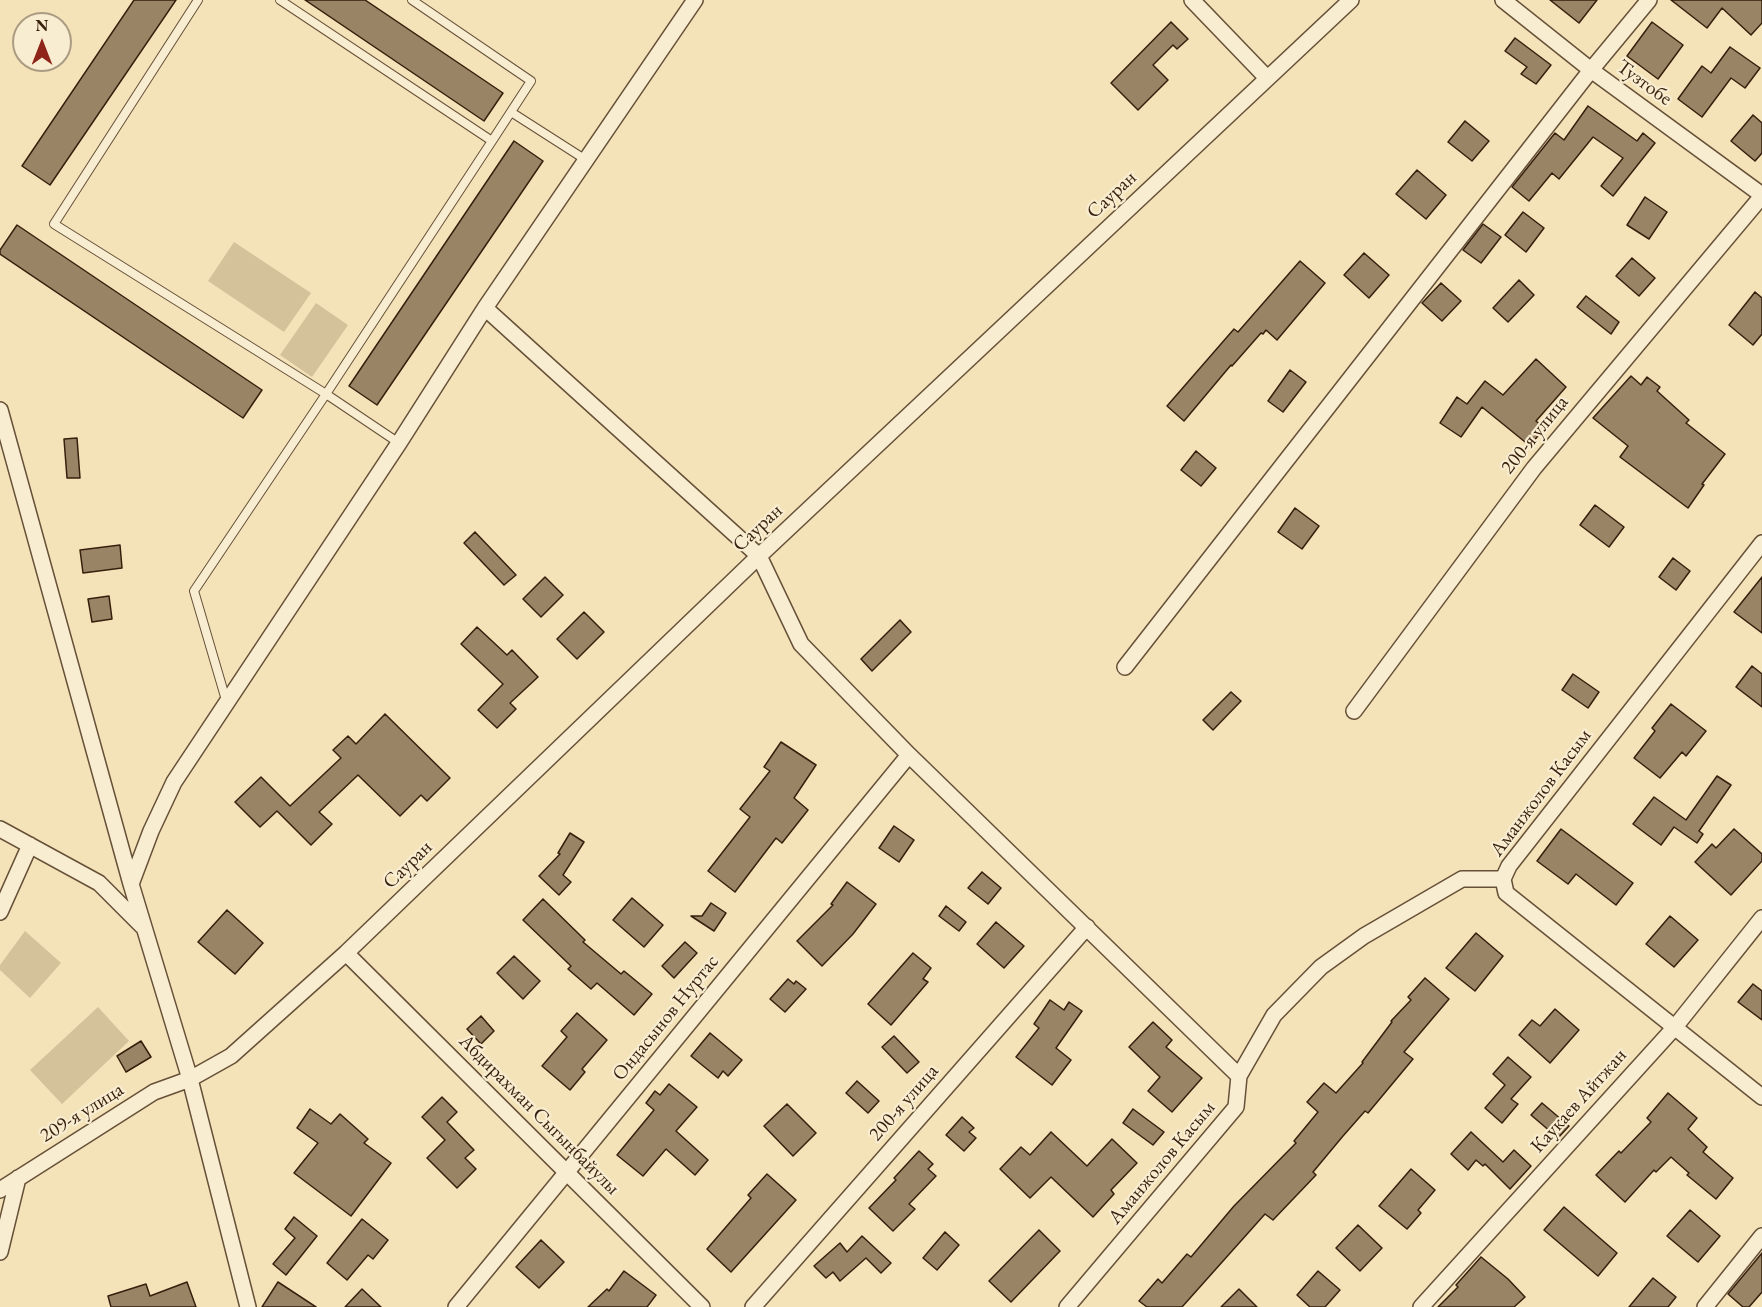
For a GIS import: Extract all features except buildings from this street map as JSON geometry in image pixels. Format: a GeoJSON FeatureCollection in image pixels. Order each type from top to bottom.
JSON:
{"type":"FeatureCollection","features":[{"type":"Feature","properties":{"kind":"street"},"geometry":{"type":"LineString","coordinates":[[131,884],[151,831],[174,782],[399,443],[485,308],[695,0]]}},
{"type":"Feature","properties":{"kind":"street"},"geometry":{"type":"LineString","coordinates":[[1192,0],[1266,78]]}},
{"type":"Feature","properties":{"kind":"street","name":"Сауран"},"geometry":{"type":"LineString","coordinates":[[190,1079],[231,1056],[346,953],[759,556],[1351,0]]}},
{"type":"Feature","properties":{"kind":"street","name":"Тузтобе"},"geometry":{"type":"LineString","coordinates":[[1503,0],[1591,70],[1762,196]]}},
{"type":"Feature","properties":{"kind":"street"},"geometry":{"type":"LineString","coordinates":[[1125,667],[1591,70],[1649,0]]}},
{"type":"Feature","properties":{"kind":"street","name":"200-я улица"},"geometry":{"type":"LineString","coordinates":[[1354,711],[1534,468],[1762,196]]}},
{"type":"Feature","properties":{"kind":"street"},"geometry":{"type":"LineString","coordinates":[[485,308],[759,556],[801,644],[909,755],[1239,1076]]}},
{"type":"Feature","properties":{"kind":"street"},"geometry":{"type":"LineString","coordinates":[[0,410],[2,426],[131,884],[190,1079],[248,1307]]}},
{"type":"Feature","properties":{"kind":"street","name":"Аманжолов Касым"},"geometry":{"type":"LineString","coordinates":[[1067,1307],[1236,1107],[1239,1076],[1274,1015],[1321,967],[1364,936],[1462,879],[1503,879],[1509,866],[1762,543]]}},
{"type":"Feature","properties":{"kind":"street","name":"Ондасынов Нуртас"},"geometry":{"type":"LineString","coordinates":[[456,1307],[909,755]]}},
{"type":"Feature","properties":{"kind":"street"},"geometry":{"type":"LineString","coordinates":[[0,829],[99,883],[144,928]]}},
{"type":"Feature","properties":{"kind":"street"},"geometry":{"type":"LineString","coordinates":[[0,912],[30,845]]}},
{"type":"Feature","properties":{"kind":"street"},"geometry":{"type":"LineString","coordinates":[[1503,879],[1506,893],[1762,1097]]}},
{"type":"Feature","properties":{"kind":"street","name":"Каукаев Айтжан"},"geometry":{"type":"LineString","coordinates":[[1421,1307],[1675,1027],[1762,918]]}},
{"type":"Feature","properties":{"kind":"street","name":"200-я улица"},"geometry":{"type":"LineString","coordinates":[[753,1307],[1087,927]]}},
{"type":"Feature","properties":{"kind":"street","name":"Абдирахман Сыгынбайулы"},"geometry":{"type":"LineString","coordinates":[[346,953],[702,1307]]}},
{"type":"Feature","properties":{"kind":"street","name":"209-я улица"},"geometry":{"type":"LineString","coordinates":[[0,1190],[154,1092],[190,1079]]}},
{"type":"Feature","properties":{"kind":"street"},"geometry":{"type":"LineString","coordinates":[[0,1252],[18,1178]]}},
{"type":"Feature","properties":{"kind":"street"},"geometry":{"type":"LineString","coordinates":[[1706,1307],[1762,1236]]}},
{"type":"Feature","properties":{"kind":"lane"},"geometry":{"type":"LineString","coordinates":[[198,0],[54,224],[326,394],[399,443]]}},
{"type":"Feature","properties":{"kind":"lane"},"geometry":{"type":"LineString","coordinates":[[280,0],[492,141]]}},
{"type":"Feature","properties":{"kind":"lane"},"geometry":{"type":"LineString","coordinates":[[226,701],[194,591],[531,81],[412,0]]}},
{"type":"Feature","properties":{"kind":"lane"},"geometry":{"type":"LineString","coordinates":[[512,112],[586,160]]}},
{"type":"Feature","properties":{"kind":"shaded area"},"geometry":{"type":"Polygon","coordinates":[[[234,242],[311,293],[284,332],[208,281],[234,242]]]}},
{"type":"Feature","properties":{"kind":"shaded area"},"geometry":{"type":"Polygon","coordinates":[[[316,303],[348,325],[312,377],[280,355],[316,303]]]}},
{"type":"Feature","properties":{"kind":"shaded area"},"geometry":{"type":"Polygon","coordinates":[[[25,931],[61,963],[30,998],[0,970],[0,965],[25,931]]]}},
{"type":"Feature","properties":{"kind":"shaded area"},"geometry":{"type":"Polygon","coordinates":[[[98,1007],[129,1041],[62,1104],[30,1070],[98,1007]]]}}]}
